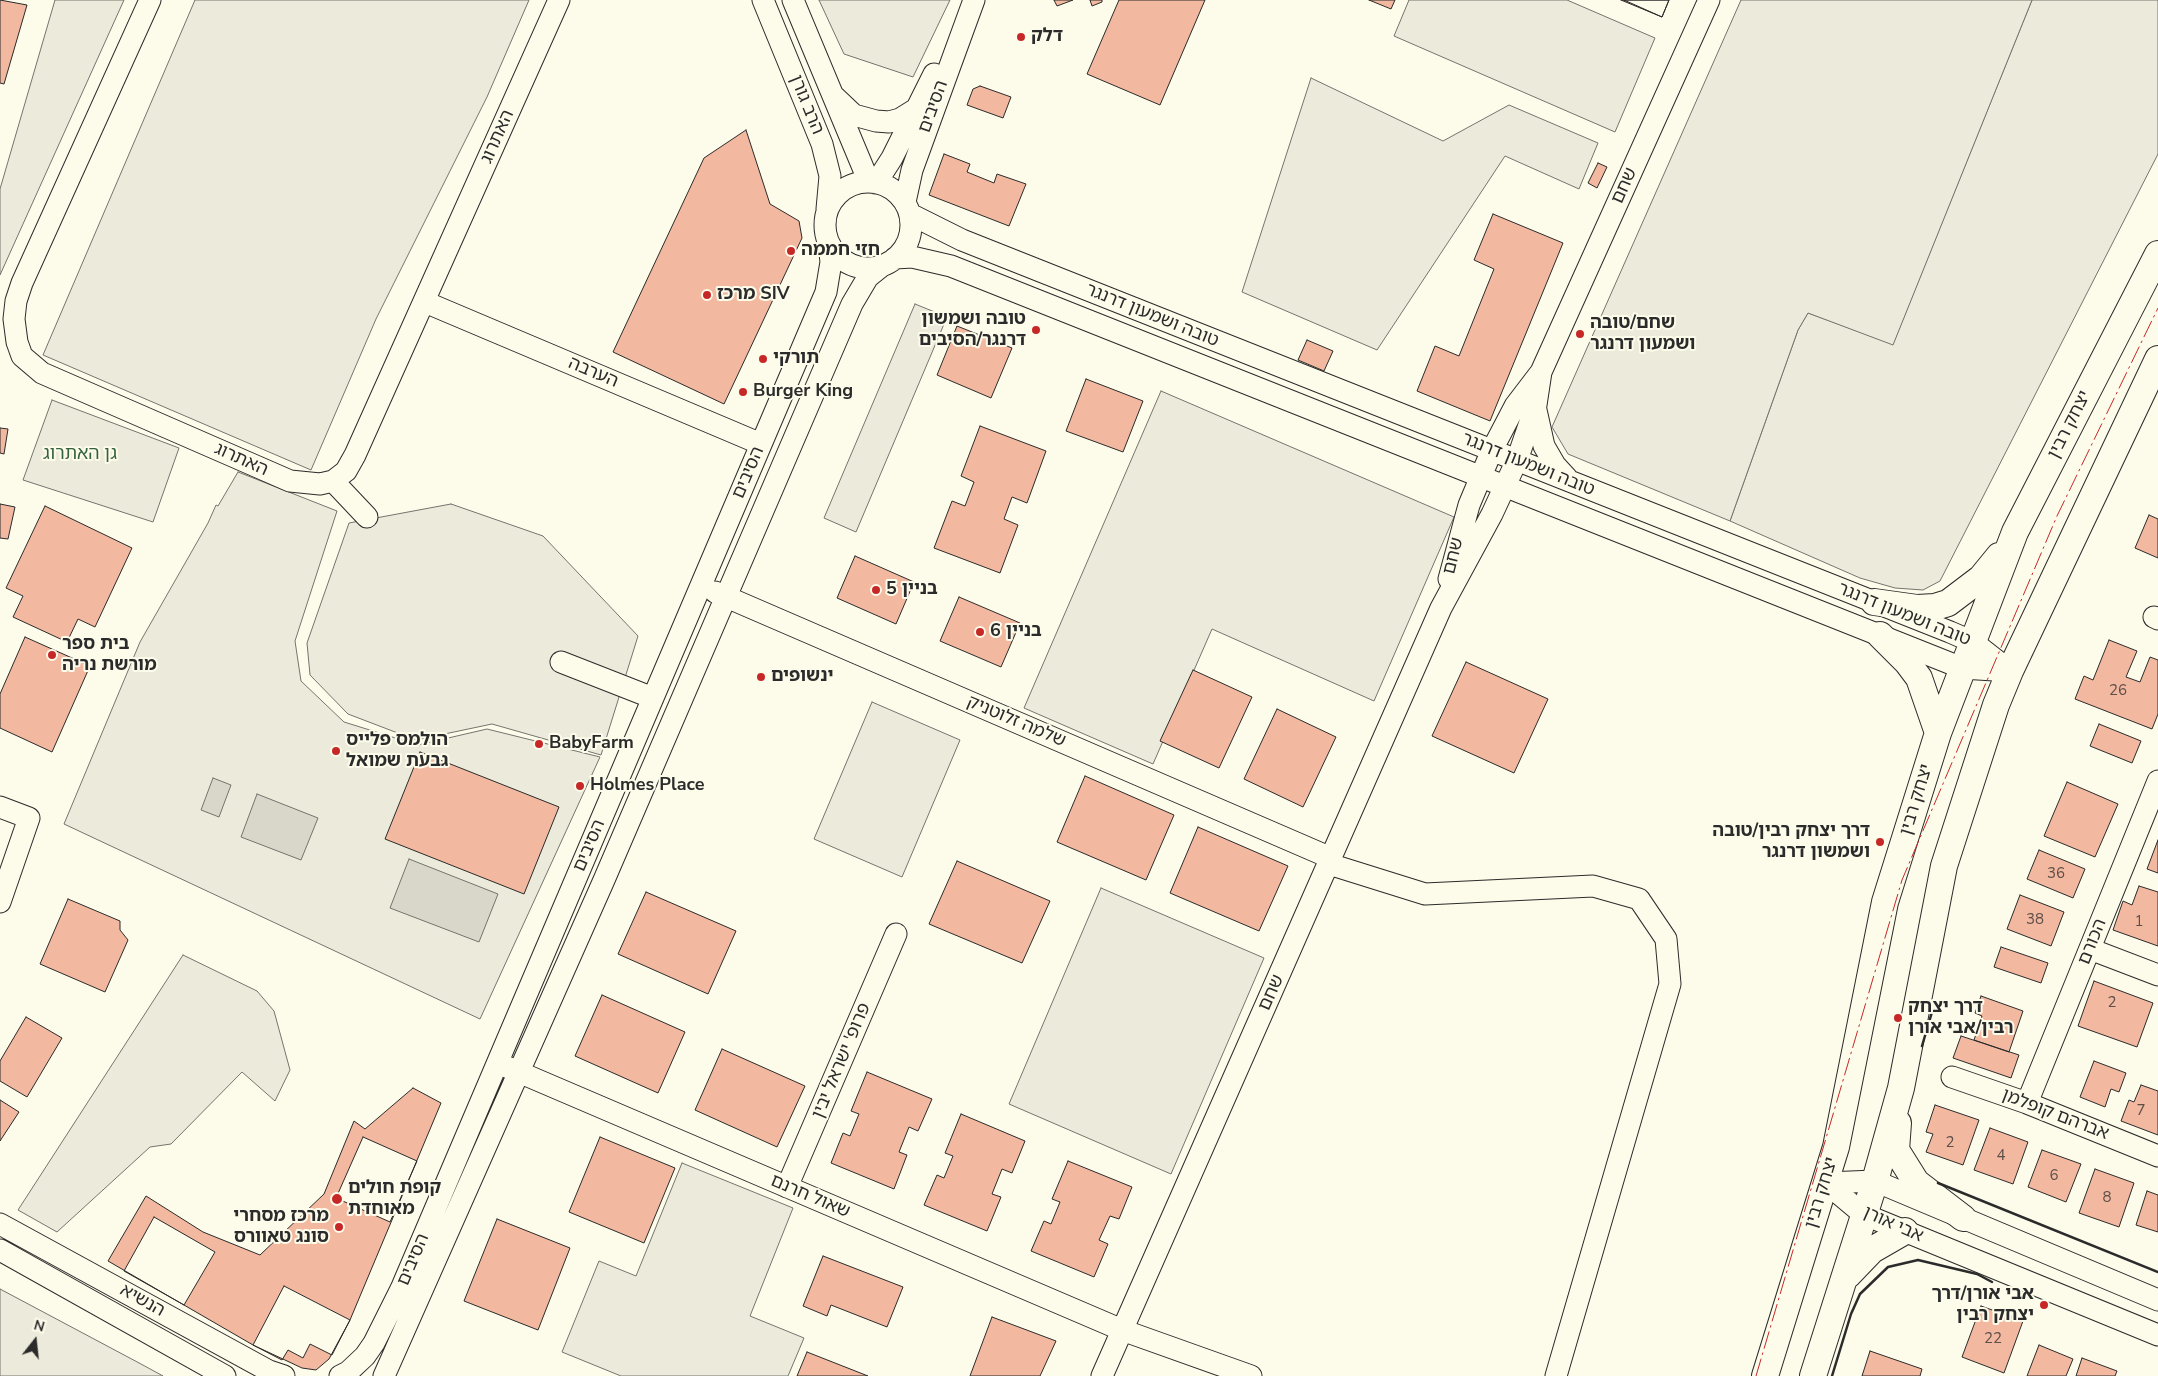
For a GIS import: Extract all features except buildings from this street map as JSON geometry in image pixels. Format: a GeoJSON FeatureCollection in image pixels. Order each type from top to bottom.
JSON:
{"type":"FeatureCollection","features":[{"type":"Feature","properties":{"kind":"main road","name":"יצחק רבין"},"geometry":{"type":"LineString","coordinates":[[1764,1376],[1836,1147],[1885,902],[1938,733],[2015,532],[2158,254]]}},
{"type":"Feature","properties":{"kind":"main road"},"geometry":{"type":"LineString","coordinates":[[1813,1376],[1875,1181],[1901,1088],[1944,866],[1996,705],[2010,671],[2158,359]]}},
{"type":"Feature","properties":{"kind":"main road"},"geometry":{"type":"LineString","coordinates":[[1874,602],[1917,608],[1935,607],[1948,602],[1982,578],[2015,532]]}},
{"type":"Feature","properties":{"kind":"main road"},"geometry":{"type":"LineString","coordinates":[[1880,635],[1907,662],[1919,678],[1938,733]]}},
{"type":"Feature","properties":{"kind":"main road"},"geometry":{"type":"LineString","coordinates":[[1901,1088],[1896,1150],[1916,1182],[1963,1218]]}},
{"type":"Feature","properties":{"kind":"main road"},"geometry":{"type":"LineString","coordinates":[[1844,1279],[1872,1250],[1905,1231]]}},
{"type":"Feature","properties":{"kind":"street","name":"האתרוג"},"geometry":{"type":"LineString","coordinates":[[150,0],[19,292],[14,319],[16,342],[22,356],[42,373],[290,481],[320,484],[333,481],[346,470],[355,454],[425,302],[559,0]]}},
{"type":"Feature","properties":{"kind":"street","name":"הרב גורן"},"geometry":{"type":"LineString","coordinates":[[762,0],[826,158],[830,188],[826,215]]}},
{"type":"Feature","properties":{"kind":"street","name":"הרב גורן"},"geometry":{"type":"LineString","coordinates":[[793,0],[831,92],[872,183]]}},
{"type":"Feature","properties":{"kind":"street","name":"שחם"},"geometry":{"type":"LineString","coordinates":[[1441,608],[1463,523],[1480,476],[1515,406],[1541,372],[1710,0]]}},
{"type":"Feature","properties":{"kind":"street","name":"הסיבים"},"geometry":{"type":"LineString","coordinates":[[872,183],[892,158],[971,6]]}},
{"type":"Feature","properties":{"kind":"street","name":"הסיבים"},"geometry":{"type":"LineString","coordinates":[[907,208],[912,170],[971,6]]}},
{"type":"Feature","properties":{"kind":"street"},"geometry":{"type":"LineString","coordinates":[[831,92],[845,108],[864,119],[889,122],[916,109]]}},
{"type":"Feature","properties":{"kind":"street"},"geometry":{"type":"LineString","coordinates":[[872,183],[897,193],[907,208],[911,226],[909,238],[904,249],[889,262],[871,268],[852,265],[837,254],[829,244],[826,234],[826,215],[832,202],[842,191],[854,185],[872,183]]}},
{"type":"Feature","properties":{"kind":"street","name":"טובה ושמעון דרנגר"},"geometry":{"type":"LineString","coordinates":[[907,208],[971,244],[1973,642],[2010,671]]}},
{"type":"Feature","properties":{"kind":"street","name":"הסיבים"},"geometry":{"type":"LineString","coordinates":[[340,1376],[348,1372],[365,1356],[374,1343],[401,1289],[826,292],[831,262],[829,244]]}},
{"type":"Feature","properties":{"kind":"street","name":"טובה ושמעון דרנגר"},"geometry":{"type":"LineString","coordinates":[[889,262],[919,258],[951,266],[1962,668],[2010,671]]}},
{"type":"Feature","properties":{"kind":"street","name":"הסיבים"},"geometry":{"type":"LineString","coordinates":[[384,1376],[520,1072],[727,597],[852,304],[868,277],[889,262]]}},
{"type":"Feature","properties":{"kind":"street","name":"הערבה"},"geometry":{"type":"LineString","coordinates":[[425,302],[761,444]]}},
{"type":"Feature","properties":{"kind":"street","name":"שחם"},"geometry":{"type":"LineString","coordinates":[[1102,1376],[1441,608],[1506,486],[1536,405],[1541,372]]}},
{"type":"Feature","properties":{"kind":"street"},"geometry":{"type":"LineString","coordinates":[[1536,405],[1544,446],[1555,465],[1571,482]]}},
{"type":"Feature","properties":{"kind":"street"},"geometry":{"type":"LineString","coordinates":[[333,481],[367,517]]}},
{"type":"Feature","properties":{"kind":"street","name":"שלמה זלוטניק"},"geometry":{"type":"LineString","coordinates":[[701,586],[1330,861],[1425,894],[1593,886],[1639,899],[1666,939],[1670,984],[1556,1376]]}},
{"type":"Feature","properties":{"kind":"street"},"geometry":{"type":"LineString","coordinates":[[561,662],[653,698]]}},
{"type":"Feature","properties":{"kind":"street","name":"הכורם"},"geometry":{"type":"LineString","coordinates":[[2027,1103],[2158,781]]}},
{"type":"Feature","properties":{"kind":"street"},"geometry":{"type":"LineString","coordinates":[[0,807],[29,818],[0,902]]}},
{"type":"Feature","properties":{"kind":"street","name":"פרופ' ישראל יבין"},"geometry":{"type":"LineString","coordinates":[[787,1187],[896,934]]}},
{"type":"Feature","properties":{"kind":"street"},"geometry":{"type":"LineString","coordinates":[[2090,949],[2158,975]]}},
{"type":"Feature","properties":{"kind":"street","name":"שאול חרנם"},"geometry":{"type":"LineString","coordinates":[[498,1063],[1122,1330],[1251,1376]]}},
{"type":"Feature","properties":{"kind":"street","name":"אברהם קופלמן"},"geometry":{"type":"LineString","coordinates":[[1952,1077],[2027,1103],[2158,1156]]}},
{"type":"Feature","properties":{"kind":"street","name":"אבי אורן"},"geometry":{"type":"LineString","coordinates":[[1826,1183],[1875,1181],[2158,1300]]}},
{"type":"Feature","properties":{"kind":"street","name":"אבי אורן"},"geometry":{"type":"LineString","coordinates":[[1826,1183],[1863,1214],[2158,1335]]}},
{"type":"Feature","properties":{"kind":"street","name":"הנשיא"},"geometry":{"type":"LineString","coordinates":[[0,1224],[269,1371],[284,1376]]}},
{"type":"Feature","properties":{"kind":"street","name":"הנשיא"},"geometry":{"type":"LineString","coordinates":[[0,1250],[225,1376]]}},
{"type":"Feature","properties":{"kind":"green space"},"geometry":{"type":"Polygon","coordinates":[[[55,0],[124,0],[0,275],[0,189],[55,0]]]}},
{"type":"Feature","properties":{"kind":"green space"},"geometry":{"type":"Polygon","coordinates":[[[195,0],[529,0],[487,97],[376,319],[311,470],[43,355],[195,0]]]}},
{"type":"Feature","properties":{"kind":"green space"},"geometry":{"type":"Polygon","coordinates":[[[2032,0],[2158,0],[2158,154],[1940,581],[1923,590],[1895,588],[1860,578],[1730,521],[1798,330],[1808,313],[1893,344],[2032,0]]]}},
{"type":"Feature","properties":{"kind":"green space","name":"גן האתרוג"},"geometry":{"type":"Polygon","coordinates":[[[52,400],[179,448],[153,522],[23,480],[52,400]]]}},
{"type":"Feature","properties":{"kind":"green space","name":"הולמס פלייס גבעת שמואל"},"geometry":{"type":"Polygon","coordinates":[[[238,472],[337,511],[295,641],[301,681],[344,722],[418,745],[487,729],[600,757],[480,1019],[64,824],[140,642],[208,523],[216,505],[218,506],[238,472]]]}},
{"type":"Feature","properties":{"kind":"green space"},"geometry":{"type":"Polygon","coordinates":[[[872,702],[960,740],[902,877],[814,839],[872,702]]]}},
{"type":"Feature","properties":{"kind":"green space"},"geometry":{"type":"Polygon","coordinates":[[[1101,888],[1264,958],[1171,1174],[1009,1104],[1101,888]]]}},
{"type":"Feature","properties":{"kind":"green space"},"geometry":{"type":"Polygon","coordinates":[[[183,955],[257,991],[274,1011],[290,1070],[275,1101],[242,1072],[171,1144],[150,1147],[57,1232],[18,1210],[183,955]]]}},
{"type":"Feature","properties":{"kind":"green space"},"geometry":{"type":"Polygon","coordinates":[[[682,1163],[793,1208],[750,1316],[804,1338],[788,1376],[621,1376],[562,1352],[599,1261],[636,1276],[682,1163]]]}},
{"type":"Feature","properties":{"kind":"green space"},"geometry":{"type":"Polygon","coordinates":[[[0,1289],[141,1364],[163,1376],[0,1376],[0,1289]]]}},
{"type":"Feature","properties":{"kind":"shaded area"},"geometry":{"type":"Polygon","coordinates":[[[819,0],[950,0],[913,77],[844,54],[819,0]]]}},
{"type":"Feature","properties":{"kind":"shaded area"},"geometry":{"type":"Polygon","coordinates":[[[1409,0],[1567,0],[1655,38],[1615,132],[1394,36],[1409,0]]]}},
{"type":"Feature","properties":{"kind":"shaded area"},"geometry":{"type":"Polygon","coordinates":[[[1741,0],[2032,0],[1893,345],[1808,313],[1798,330],[1730,521],[1568,454],[1552,427],[1741,0]]]}},
{"type":"Feature","properties":{"kind":"shaded area"},"geometry":{"type":"Polygon","coordinates":[[[1311,78],[1443,141],[1509,105],[1598,143],[1579,189],[1505,156],[1377,350],[1242,292],[1311,78]]]}},
{"type":"Feature","properties":{"kind":"shaded area"},"geometry":{"type":"Polygon","coordinates":[[[915,304],[947,317],[856,532],[824,518],[915,304]]]}},
{"type":"Feature","properties":{"kind":"shaded area"},"geometry":{"type":"Polygon","coordinates":[[[1161,391],[1454,517],[1374,701],[1212,629],[1153,764],[1024,708],[1161,391]]]}},
{"type":"Feature","properties":{"kind":"shaded area"},"geometry":{"type":"Polygon","coordinates":[[[451,504],[543,536],[638,636],[601,755],[492,724],[416,740],[348,714],[310,675],[307,643],[349,523],[451,504]]]}},
{"type":"Feature","properties":{"kind":"shaded area"},"geometry":{"type":"Polygon","coordinates":[[[213,778],[231,785],[219,817],[201,810],[213,778]]]}},
{"type":"Feature","properties":{"kind":"shaded area"},"geometry":{"type":"Polygon","coordinates":[[[257,794],[318,818],[301,860],[241,837],[257,794]]]}},
{"type":"Feature","properties":{"kind":"shaded area"},"geometry":{"type":"Polygon","coordinates":[[[409,859],[498,894],[479,942],[390,908],[409,859]]]}},
{"type":"Feature","properties":{"kind":"wall"},"geometry":{"type":"LineString","coordinates":[[1922,1046],[1932,1012]]}},
{"type":"Feature","properties":{"kind":"wall"},"geometry":{"type":"LineString","coordinates":[[1938,1183],[2158,1272]]}},
{"type":"Feature","properties":{"kind":"wall"},"geometry":{"type":"LineString","coordinates":[[1832,1376],[1851,1314],[1860,1294],[1888,1267],[1918,1260],[1977,1274],[1992,1282]]}},
{"type":"Feature","properties":{"kind":"power"},"geometry":{"type":"LineString","coordinates":[[1756,1376],[1902,880],[2057,516],[2158,308]]}},
{"type":"Feature","properties":{"kind":"place","name":"דלק"},"geometry":{"type":"Point","coordinates":[1021,37]}},
{"type":"Feature","properties":{"kind":"place","name":"חזי חממה"},"geometry":{"type":"Point","coordinates":[791,251]}},
{"type":"Feature","properties":{"kind":"place","name":"מרכז SIV"},"geometry":{"type":"Point","coordinates":[707,295]}},
{"type":"Feature","properties":{"kind":"place","name":"טובה ושמשון דרנגר/הסיבים"},"geometry":{"type":"Point","coordinates":[1036,330]}},
{"type":"Feature","properties":{"kind":"place","name":"שחם/טובה ושמעון דרנגר"},"geometry":{"type":"Point","coordinates":[1580,334]}},
{"type":"Feature","properties":{"kind":"place","name":"תורקי"},"geometry":{"type":"Point","coordinates":[763,359]}},
{"type":"Feature","properties":{"kind":"place","name":"Burger King"},"geometry":{"type":"Point","coordinates":[743,392]}},
{"type":"Feature","properties":{"kind":"place","name":"בניין 5"},"geometry":{"type":"Point","coordinates":[876,590]}},
{"type":"Feature","properties":{"kind":"place","name":"בניין 6"},"geometry":{"type":"Point","coordinates":[980,632]}},
{"type":"Feature","properties":{"kind":"place","name":"בית ספר מורשת נריה"},"geometry":{"type":"Point","coordinates":[52,655]}},
{"type":"Feature","properties":{"kind":"place","name":"ינשופים"},"geometry":{"type":"Point","coordinates":[761,677]}},
{"type":"Feature","properties":{"kind":"place","name":"BabyFarm"},"geometry":{"type":"Point","coordinates":[539,744]}},
{"type":"Feature","properties":{"kind":"place","name":"הולמס פלייס גבעת שמואל"},"geometry":{"type":"Point","coordinates":[336,751]}},
{"type":"Feature","properties":{"kind":"place","name":"Holmes Place"},"geometry":{"type":"Point","coordinates":[580,786]}},
{"type":"Feature","properties":{"kind":"place","name":"דרך יצחק רבין/טובה ושמשון דרנגר"},"geometry":{"type":"Point","coordinates":[1880,842]}},
{"type":"Feature","properties":{"kind":"place","name":"דרך יצחק רבין/אבי אורן"},"geometry":{"type":"Point","coordinates":[1898,1018]}},
{"type":"Feature","properties":{"kind":"place","name":"קופת חולים מאוחדת"},"geometry":{"type":"Point","coordinates":[337,1199]}},
{"type":"Feature","properties":{"kind":"place","name":"מרכז מסחרי סונג טאוורס"},"geometry":{"type":"Point","coordinates":[339,1227]}},
{"type":"Feature","properties":{"kind":"place","name":"אבי אורן/דרך יצחק רבין"},"geometry":{"type":"Point","coordinates":[2044,1305]}}]}
